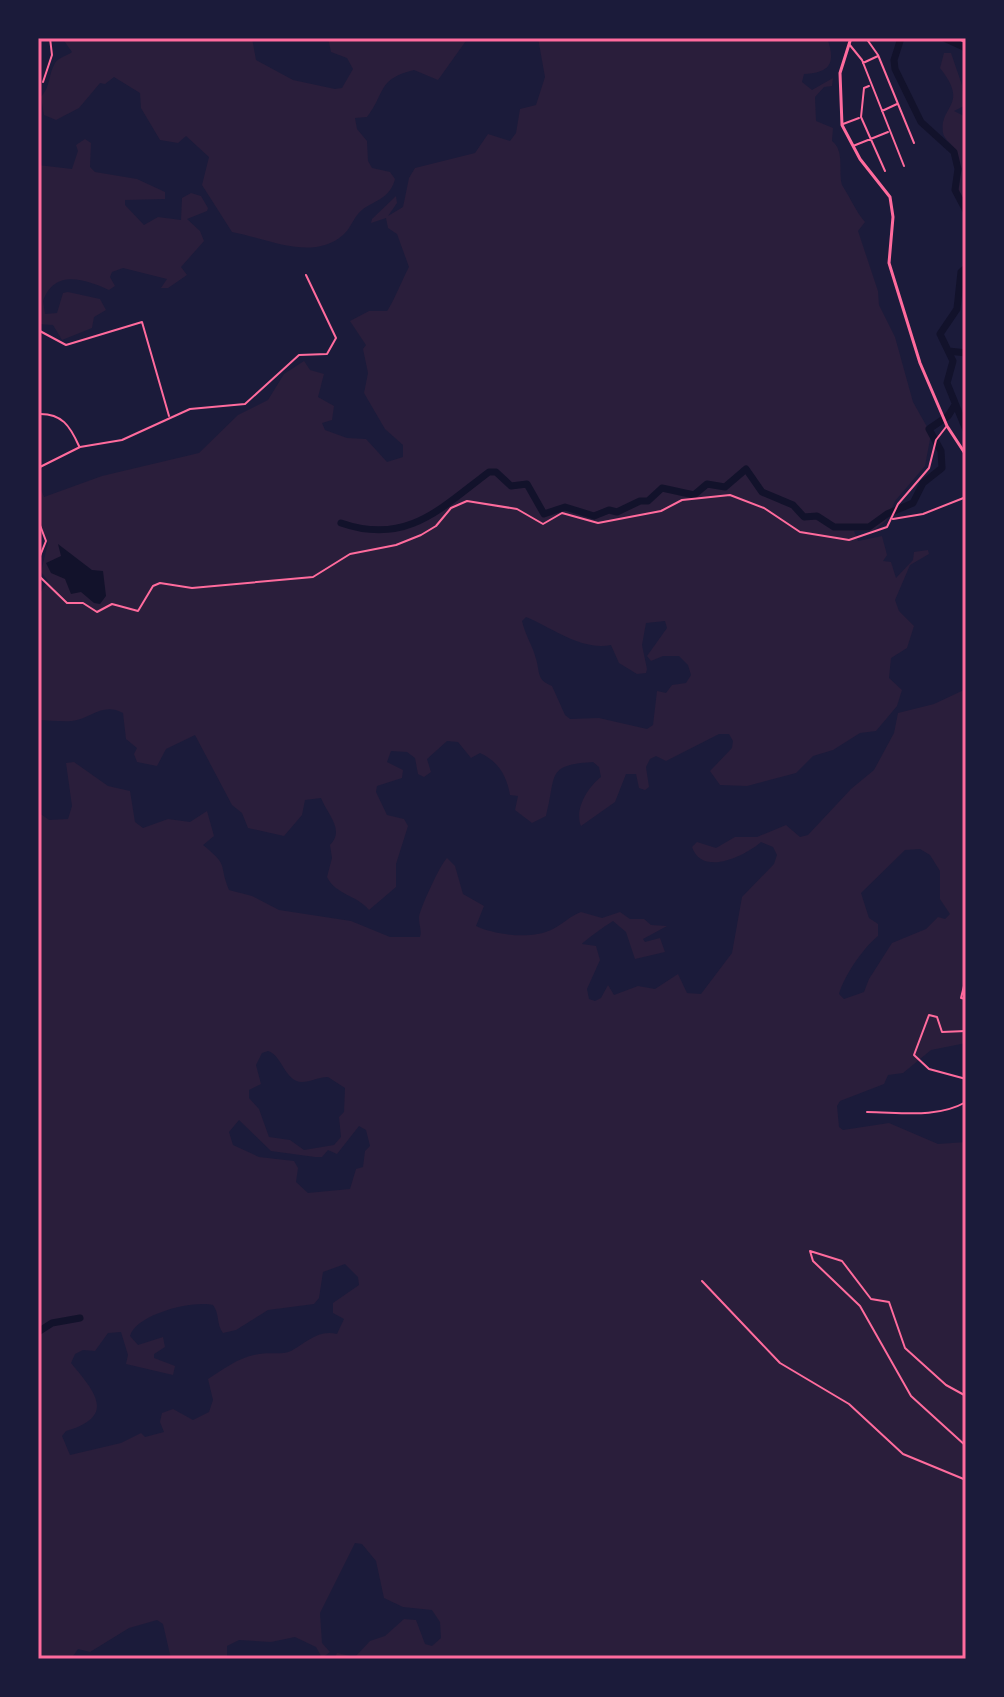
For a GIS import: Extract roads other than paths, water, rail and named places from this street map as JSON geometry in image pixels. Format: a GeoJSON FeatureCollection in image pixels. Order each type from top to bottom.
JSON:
{"type":"FeatureCollection","features":[{"type":"Feature","properties":{"kind":"main road"},"geometry":{"type":"LineString","coordinates":[[850,40],[840,73],[842,125],[852,147],[890,197],[893,217],[889,263],[920,363],[947,426],[966,455]]}},
{"type":"Feature","properties":{"kind":"street"},"geometry":{"type":"LineString","coordinates":[[43,82],[52,55],[50,38]]}},
{"type":"Feature","properties":{"kind":"street"},"geometry":{"type":"LineString","coordinates":[[866,38],[878,56],[914,143]]}},
{"type":"Feature","properties":{"kind":"street"},"geometry":{"type":"LineString","coordinates":[[956,38],[966,42]]}},
{"type":"Feature","properties":{"kind":"street"},"geometry":{"type":"LineString","coordinates":[[850,40],[904,166]]}},
{"type":"Feature","properties":{"kind":"street"},"geometry":{"type":"LineString","coordinates":[[862,63],[878,56]]}},
{"type":"Feature","properties":{"kind":"street"},"geometry":{"type":"LineString","coordinates":[[869,86],[864,88],[861,117],[885,171]]}},
{"type":"Feature","properties":{"kind":"street"},"geometry":{"type":"LineString","coordinates":[[881,111],[897,104]]}},
{"type":"Feature","properties":{"kind":"street"},"geometry":{"type":"LineString","coordinates":[[842,125],[861,117]]}},
{"type":"Feature","properties":{"kind":"street"},"geometry":{"type":"LineString","coordinates":[[852,147],[889,132]]}},
{"type":"Feature","properties":{"kind":"street"},"geometry":{"type":"LineString","coordinates":[[38,468],[80,447],[122,440],[197,407],[245,404],[299,355],[327,354],[336,338],[306,275]]}},
{"type":"Feature","properties":{"kind":"street"},"geometry":{"type":"LineString","coordinates":[[38,330],[66,345],[142,322],[170,418]]}},
{"type":"Feature","properties":{"kind":"street"},"geometry":{"type":"LineString","coordinates":[[38,414],[51,414],[65,421],[80,447]]}},
{"type":"Feature","properties":{"kind":"street"},"geometry":{"type":"LineString","coordinates":[[38,575],[67,603],[83,603],[97,612],[112,604],[138,611],[153,586],[160,583],[192,588],[313,577],[350,554],[396,545],[421,535],[436,526],[451,508],[467,501],[517,509],[543,524],[562,513],[593,524],[661,511],[682,500],[730,495],[764,508],[794,530],[849,540],[884,531],[898,504],[929,468],[936,440],[947,426]]}},
{"type":"Feature","properties":{"kind":"street"},"geometry":{"type":"LineString","coordinates":[[892,519],[923,514],[966,497]]}},
{"type":"Feature","properties":{"kind":"street"},"geometry":{"type":"LineString","coordinates":[[38,520],[46,541],[38,561]]}},
{"type":"Feature","properties":{"kind":"street"},"geometry":{"type":"LineString","coordinates":[[966,978],[961,998],[966,999]]}},
{"type":"Feature","properties":{"kind":"street"},"geometry":{"type":"LineString","coordinates":[[966,1031],[942,1032],[937,1017],[929,1015],[914,1055],[929,1069],[966,1079]]}},
{"type":"Feature","properties":{"kind":"street"},"geometry":{"type":"LineString","coordinates":[[867,1112],[917,1114],[953,1108],[966,1102]]}},
{"type":"Feature","properties":{"kind":"street"},"geometry":{"type":"LineString","coordinates":[[966,1396],[946,1385],[905,1348],[889,1302],[871,1299],[842,1261],[810,1251],[813,1261],[860,1306],[911,1396],[966,1446]]}},
{"type":"Feature","properties":{"kind":"street"},"geometry":{"type":"LineString","coordinates":[[702,1281],[780,1363],[840,1398],[903,1454],[966,1480]]}},
{"type":"Feature","properties":{"kind":"waterway"},"geometry":{"type":"LineString","coordinates":[[901,38],[894,60],[895,69],[921,122],[954,152],[958,169],[955,190],[966,211]]}},
{"type":"Feature","properties":{"kind":"waterway"},"geometry":{"type":"LineString","coordinates":[[944,38],[966,48]]}},
{"type":"Feature","properties":{"kind":"waterway"},"geometry":{"type":"LineString","coordinates":[[966,268],[961,272],[957,309],[940,334],[953,361],[947,383],[966,430]]}},
{"type":"Feature","properties":{"kind":"waterway"},"geometry":{"type":"LineString","coordinates":[[949,351],[966,353]]}},
{"type":"Feature","properties":{"kind":"waterway"},"geometry":{"type":"LineString","coordinates":[[341,523],[385,530],[422,520],[489,472],[496,472],[511,486],[527,484],[544,514],[565,507],[594,516],[648,501],[662,488],[694,495],[707,484],[725,487],[746,469],[762,492],[793,505],[804,517],[817,516],[834,527],[869,527],[887,514],[913,503],[923,483],[942,468],[941,451],[929,429],[948,416],[955,405]]}},
{"type":"Feature","properties":{"kind":"waterway"},"geometry":{"type":"LineString","coordinates":[[38,1332],[52,1323],[80,1318]]}}]}
